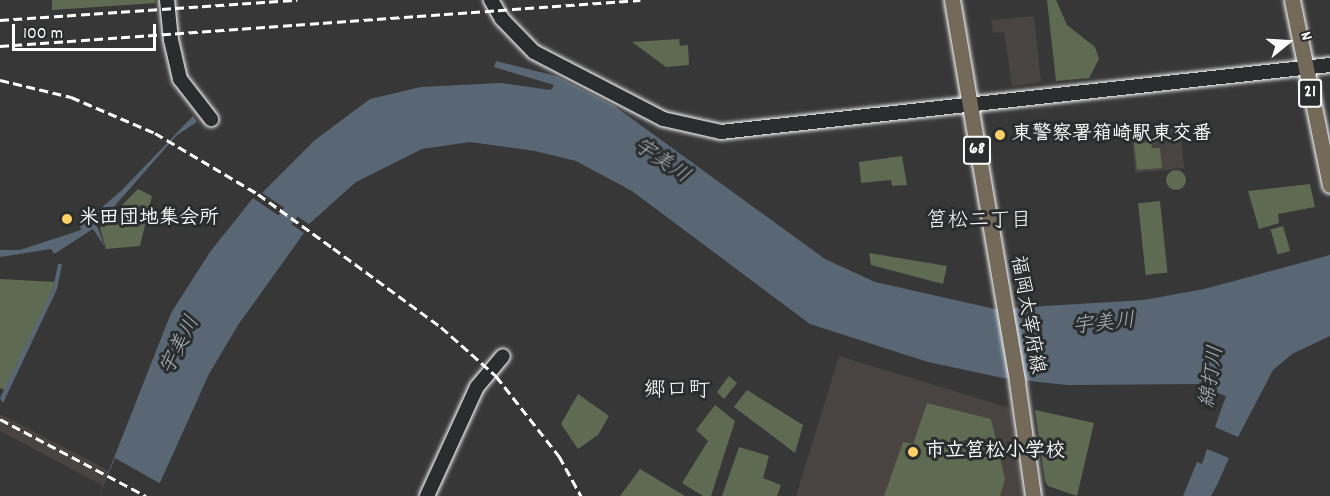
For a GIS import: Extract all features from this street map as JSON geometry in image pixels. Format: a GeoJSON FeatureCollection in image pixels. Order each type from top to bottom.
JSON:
{"type":"FeatureCollection","features":[{"type":"Feature","properties":{"kind":"main road","name":"福岡太宰府線"},"geometry":{"type":"LineString","coordinates":[[952,0],[1017,382],[1033,496]]}},
{"type":"Feature","properties":{"kind":"main road","name":"21"},"geometry":{"type":"LineString","coordinates":[[1292,0],[1330,185]]}},
{"type":"Feature","properties":{"kind":"street"},"geometry":{"type":"LineString","coordinates":[[167,0],[171,40],[180,79],[211,119]]}},
{"type":"Feature","properties":{"kind":"street"},"geometry":{"type":"LineString","coordinates":[[491,0],[502,19],[534,52],[663,119],[721,132],[765,130],[970,104],[1305,71],[1330,65]]}},
{"type":"Feature","properties":{"kind":"street"},"geometry":{"type":"LineString","coordinates":[[427,496],[477,387],[503,356]]}},
{"type":"Feature","properties":{"kind":"shaded area"},"geometry":{"type":"Polygon","coordinates":[[[1034,16],[1041,82],[1012,86],[1004,32],[993,33],[991,20],[1034,16]]]}},
{"type":"Feature","properties":{"kind":"shaded area"},"geometry":{"type":"Polygon","coordinates":[[[1180,126],[1184,168],[1135,173],[1132,141],[1153,139],[1153,129],[1180,126]]]}},
{"type":"Feature","properties":{"kind":"shaded area","name":"市立筥松小学校"},"geometry":{"type":"Polygon","coordinates":[[[839,356],[1010,408],[1022,496],[796,496],[839,356]]]}},
{"type":"Feature","properties":{"kind":"shaded area"},"geometry":{"type":"Polygon","coordinates":[[[0,414],[154,496],[123,496],[0,431],[0,414]]]}},
{"type":"Feature","properties":{"kind":"green space"},"geometry":{"type":"Polygon","coordinates":[[[52,0],[155,0],[156,3],[52,10],[52,0]]]}},
{"type":"Feature","properties":{"kind":"green space"},"geometry":{"type":"Polygon","coordinates":[[[1047,0],[1056,0],[1067,25],[1095,47],[1099,59],[1089,78],[1056,81],[1047,0]]]}},
{"type":"Feature","properties":{"kind":"green space"},"geometry":{"type":"Polygon","coordinates":[[[679,39],[680,46],[688,45],[689,65],[666,67],[632,42],[679,39]]]}},
{"type":"Feature","properties":{"kind":"green space"},"geometry":{"type":"Polygon","coordinates":[[[1151,142],[1152,148],[1160,148],[1162,168],[1137,170],[1134,143],[1151,142]]]}},
{"type":"Feature","properties":{"kind":"green space"},"geometry":{"type":"Polygon","coordinates":[[[902,156],[907,185],[892,186],[891,180],[861,183],[859,162],[902,156]]]}},
{"type":"Feature","properties":{"kind":"green space"},"geometry":{"type":"Polygon","coordinates":[[[1176,170],[1183,173],[1186,180],[1183,187],[1176,190],[1169,187],[1166,180],[1169,173],[1176,170]]]}},
{"type":"Feature","properties":{"kind":"green space"},"geometry":{"type":"Polygon","coordinates":[[[1310,184],[1315,207],[1278,214],[1279,223],[1259,229],[1248,191],[1310,184]]]}},
{"type":"Feature","properties":{"kind":"green space"},"geometry":{"type":"Polygon","coordinates":[[[138,189],[152,196],[140,246],[106,249],[100,228],[138,189]]]}},
{"type":"Feature","properties":{"kind":"green space"},"geometry":{"type":"Polygon","coordinates":[[[1160,201],[1168,273],[1146,275],[1138,203],[1160,201]]]}},
{"type":"Feature","properties":{"kind":"green space"},"geometry":{"type":"Polygon","coordinates":[[[1283,226],[1290,251],[1278,255],[1271,230],[1283,226]]]}},
{"type":"Feature","properties":{"kind":"green space"},"geometry":{"type":"Polygon","coordinates":[[[869,253],[947,266],[943,284],[871,265],[869,253]]]}},
{"type":"Feature","properties":{"kind":"green space"},"geometry":{"type":"Polygon","coordinates":[[[0,279],[56,282],[7,391],[0,388],[0,279]]]}},
{"type":"Feature","properties":{"kind":"green space"},"geometry":{"type":"Polygon","coordinates":[[[729,376],[737,383],[724,399],[717,392],[729,376]]]}},
{"type":"Feature","properties":{"kind":"green space"},"geometry":{"type":"Polygon","coordinates":[[[747,390],[803,425],[795,453],[734,407],[747,390]]]}},
{"type":"Feature","properties":{"kind":"green space"},"geometry":{"type":"Polygon","coordinates":[[[578,394],[609,416],[598,435],[578,449],[561,424],[578,394]]]}},
{"type":"Feature","properties":{"kind":"green space"},"geometry":{"type":"Polygon","coordinates":[[[927,403],[991,419],[1005,479],[1000,496],[884,496],[903,442],[913,444],[927,403]]]}},
{"type":"Feature","properties":{"kind":"green space"},"geometry":{"type":"Polygon","coordinates":[[[715,405],[735,421],[711,496],[703,496],[682,483],[708,441],[696,430],[715,405]]]}},
{"type":"Feature","properties":{"kind":"green space"},"geometry":{"type":"Polygon","coordinates":[[[1035,410],[1094,423],[1077,496],[1048,486],[1045,481],[1035,410]]]}},
{"type":"Feature","properties":{"kind":"green space"},"geometry":{"type":"Polygon","coordinates":[[[739,447],[769,456],[763,478],[781,485],[777,496],[722,496],[739,447]]]}},
{"type":"Feature","properties":{"kind":"green space"},"geometry":{"type":"Polygon","coordinates":[[[640,469],[685,496],[620,496],[640,469]]]}},
{"type":"Feature","properties":{"kind":"water","name":"綿打川"},"geometry":{"type":"Polygon","coordinates":[[[496,61],[556,76],[613,105],[825,259],[875,282],[995,309],[1144,300],[1204,289],[1330,255],[1330,336],[1292,354],[1273,370],[1238,437],[1215,427],[1226,396],[1200,387],[1201,384],[1067,385],[1003,378],[928,362],[810,324],[632,191],[576,161],[535,151],[470,142],[422,149],[356,182],[309,224],[262,193],[315,140],[370,99],[421,87],[501,83],[551,90],[554,85],[494,67],[496,61]]]}},
{"type":"Feature","properties":{"kind":"water"},"geometry":{"type":"Polygon","coordinates":[[[193,116],[197,122],[177,135],[97,226],[105,247],[93,229],[54,254],[51,249],[0,257],[0,250],[20,250],[81,230],[80,226],[121,191],[193,116]]]}},
{"type":"Feature","properties":{"kind":"water"},"geometry":{"type":"Polygon","coordinates":[[[253,198],[304,233],[238,325],[209,374],[154,496],[99,496],[171,313],[210,252],[253,198]]]}},
{"type":"Feature","properties":{"kind":"water"},"geometry":{"type":"Polygon","coordinates":[[[58,264],[62,264],[57,289],[3,403],[0,398],[53,289],[58,264]]]}},
{"type":"Feature","properties":{"kind":"water"},"geometry":{"type":"Polygon","coordinates":[[[1207,449],[1229,458],[1217,485],[1211,496],[1183,496],[1197,462],[1202,464],[1207,449]]]}},
{"type":"Feature","properties":{"kind":"pier"},"geometry":{"type":"Polygon","coordinates":[[[115,458],[161,484],[154,496],[99,496],[115,458]]]}},
{"type":"Feature","properties":{"kind":"waterway","name":"宇美川"},"geometry":{"type":"LineString","coordinates":[[271,239],[304,194]]}},
{"type":"Feature","properties":{"kind":"railway"},"geometry":{"type":"LineString","coordinates":[[0,20],[297,0]]}},
{"type":"Feature","properties":{"kind":"railway"},"geometry":{"type":"LineString","coordinates":[[0,46],[640,0]]}},
{"type":"Feature","properties":{"kind":"railway"},"geometry":{"type":"LineString","coordinates":[[0,80],[71,97],[155,133],[258,194],[441,327],[496,376],[559,456],[581,496]]}},
{"type":"Feature","properties":{"kind":"railway"},"geometry":{"type":"LineString","coordinates":[[0,419],[146,496]]}},
{"type":"Feature","properties":{"kind":"place","name":"東警察署箱崎駅東交番"},"geometry":{"type":"Point","coordinates":[1000,135]}},
{"type":"Feature","properties":{"kind":"place","name":"米田団地集会所"},"geometry":{"type":"Point","coordinates":[67,219]}},
{"type":"Feature","properties":{"kind":"place","name":"市立筥松小学校"},"geometry":{"type":"Point","coordinates":[913,452]}},
{"type":"Feature","properties":{"kind":"district","name":"筥松二丁目"},"geometry":{"type":"Point","coordinates":[979,222]}},
{"type":"Feature","properties":{"kind":"district","name":"郷口町"},"geometry":{"type":"Point","coordinates":[677,392]}}]}
